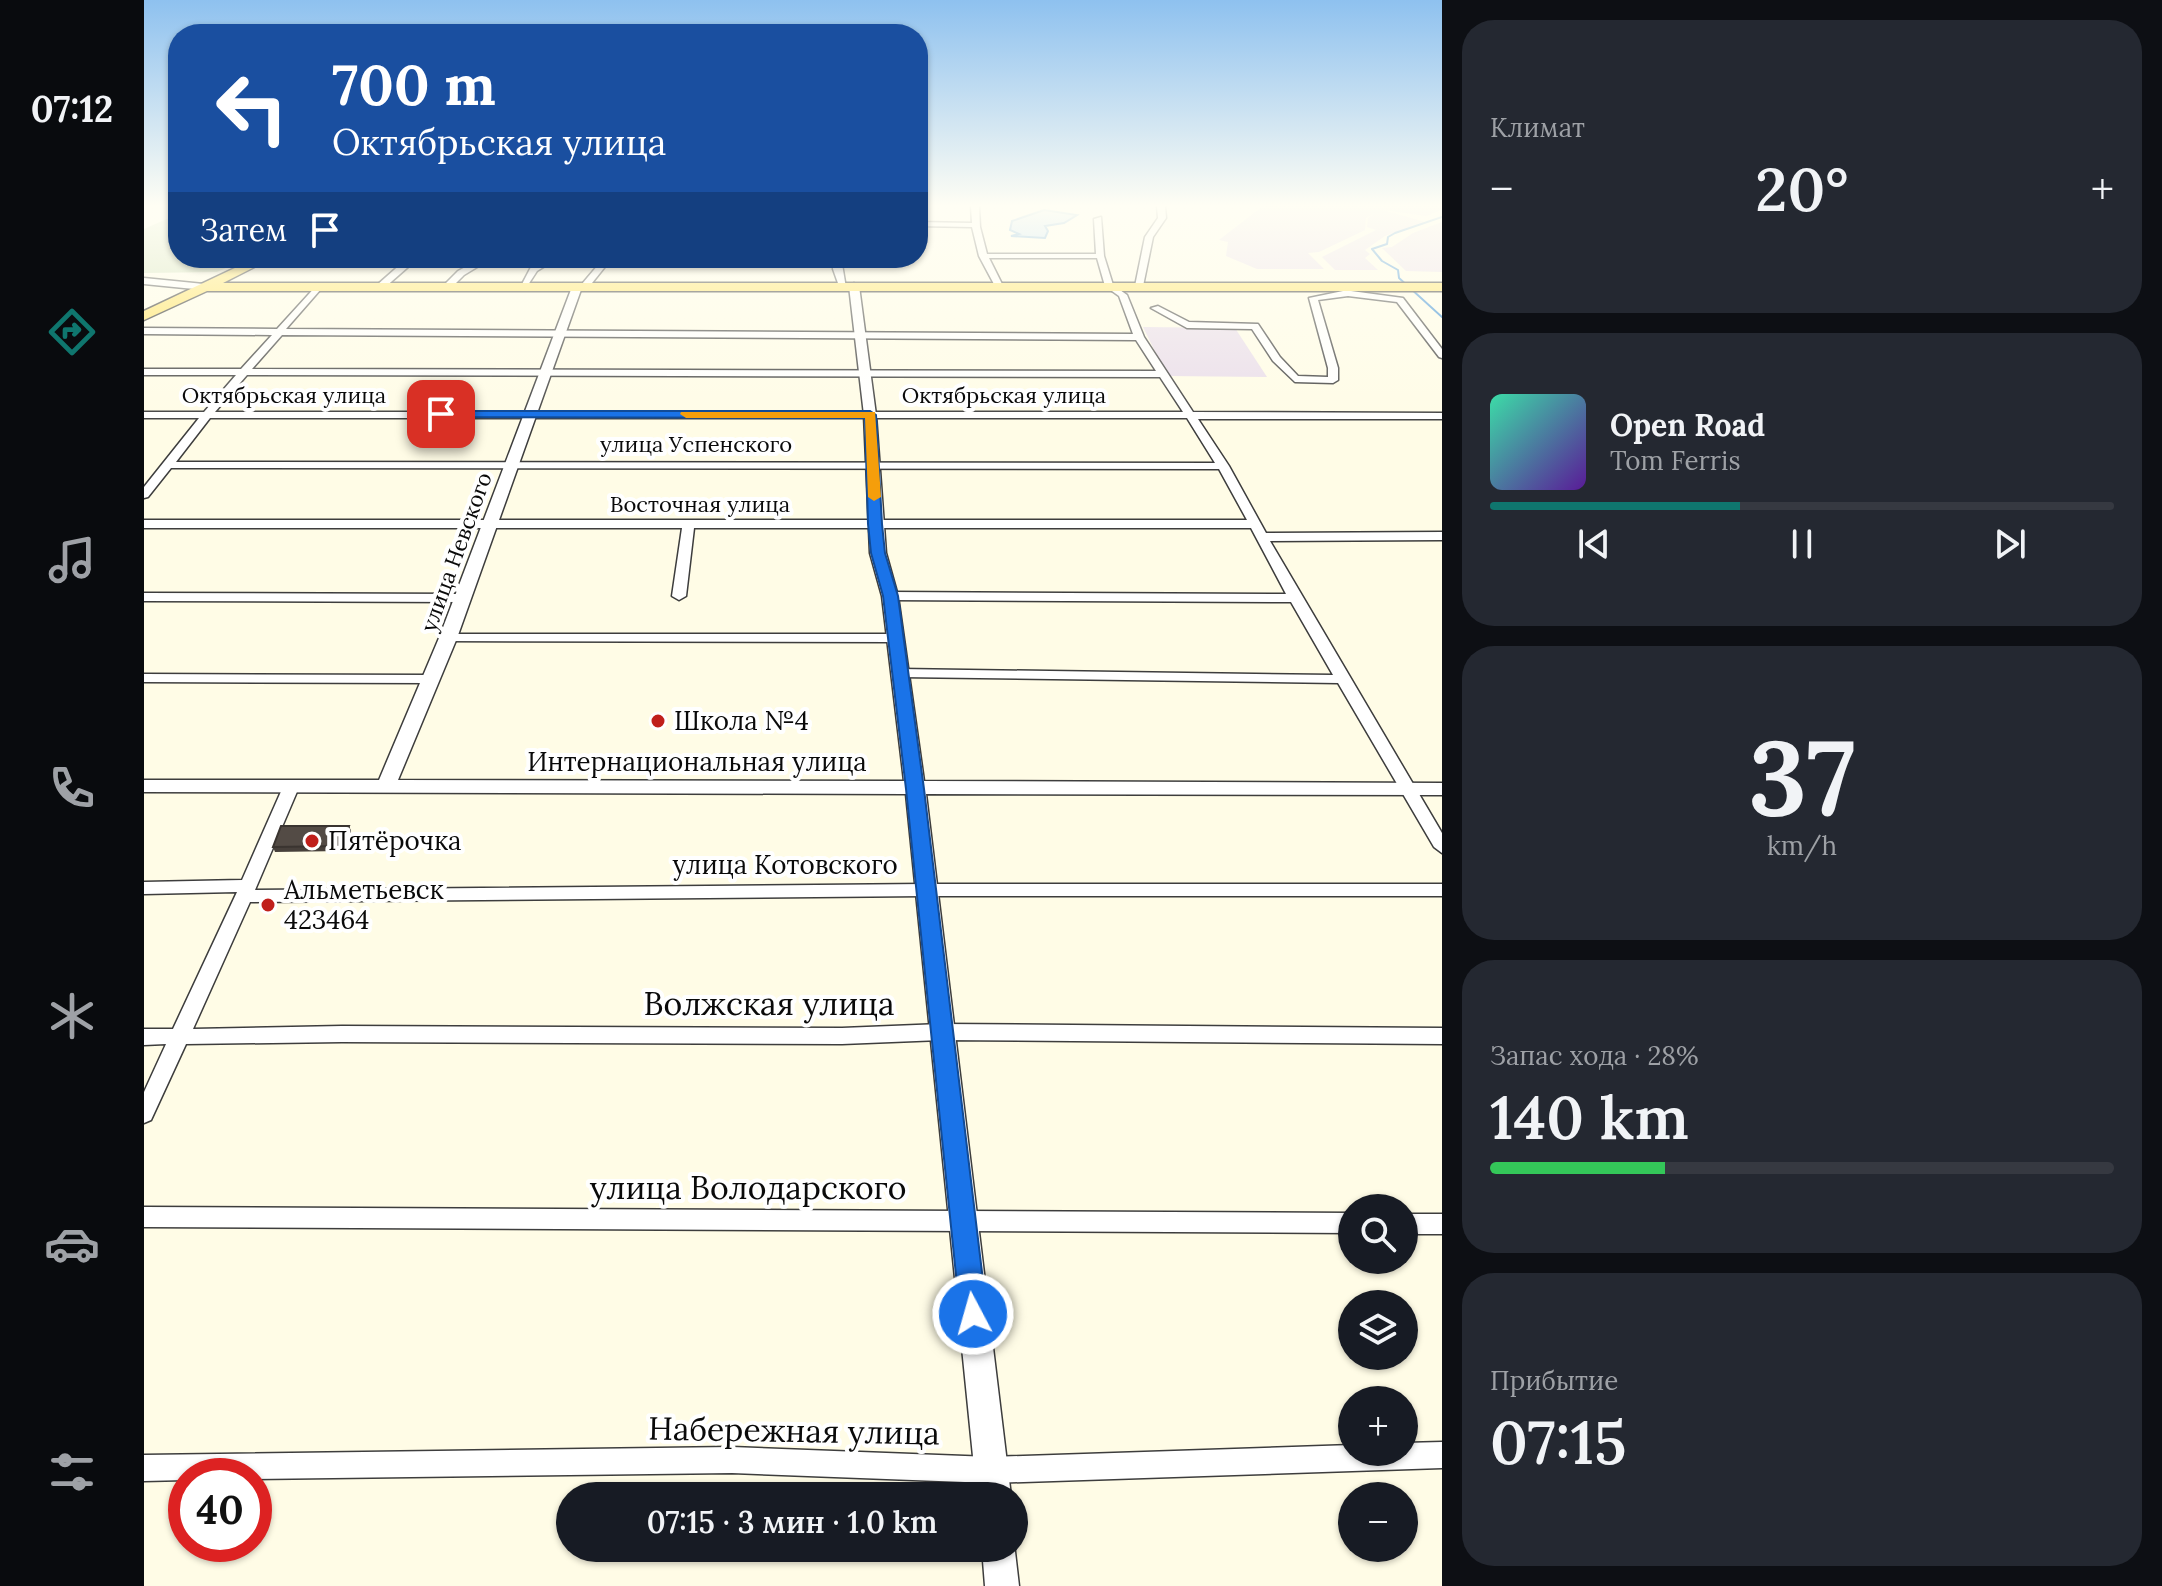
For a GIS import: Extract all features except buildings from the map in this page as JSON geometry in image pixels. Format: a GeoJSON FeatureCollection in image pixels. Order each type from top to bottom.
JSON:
{"type":"FeatureCollection","features":[{"type":"Feature","properties":{"kind":"main road"},"geometry":{"type":"LineString","coordinates":[[147,313],[219,280]]}},
{"type":"Feature","properties":{"kind":"main road"},"geometry":{"type":"LineString","coordinates":[[204,287],[1437,288]]}},
{"type":"Feature","properties":{"kind":"street"},"geometry":{"type":"LineString","coordinates":[[380,287],[388,280]]}},
{"type":"Feature","properties":{"kind":"street"},"geometry":{"type":"LineString","coordinates":[[447,287],[454,280]]}},
{"type":"Feature","properties":{"kind":"street"},"geometry":{"type":"LineString","coordinates":[[523,286],[527,280]]}},
{"type":"Feature","properties":{"kind":"street"},"geometry":{"type":"LineString","coordinates":[[581,286],[587,280]]}},
{"type":"Feature","properties":{"kind":"street"},"geometry":{"type":"LineString","coordinates":[[844,280],[860,334],[866,372],[878,553],[890,596],[915,789],[992,1482]]}},
{"type":"Feature","properties":{"kind":"street"},"geometry":{"type":"LineString","coordinates":[[996,280],[999,286]]}},
{"type":"Feature","properties":{"kind":"street"},"geometry":{"type":"LineString","coordinates":[[1107,280],[1109,286],[1123,295],[1139,337],[1223,466],[1341,679],[1442,847]]}},
{"type":"Feature","properties":{"kind":"street"},"geometry":{"type":"LineString","coordinates":[[1139,280],[1139,286]]}},
{"type":"Feature","properties":{"kind":"street"},"geometry":{"type":"LineString","coordinates":[[144,281],[204,287]]}},
{"type":"Feature","properties":{"kind":"street","name":"улица Невского"},"geometry":{"type":"LineString","coordinates":[[386,786],[448,638],[558,332],[581,286]]}},
{"type":"Feature","properties":{"kind":"street"},"geometry":{"type":"LineString","coordinates":[[144,495],[207,415],[318,287]]}},
{"type":"Feature","properties":{"kind":"street"},"geometry":{"type":"LineString","coordinates":[[1155,308],[1187,325],[1255,326],[1276,359],[1295,379],[1333,380],[1333,368],[1313,298],[1347,290],[1400,300],[1442,355]]}},
{"type":"Feature","properties":{"kind":"street"},"geometry":{"type":"LineString","coordinates":[[144,331],[1139,337]]}},
{"type":"Feature","properties":{"kind":"street"},"geometry":{"type":"LineString","coordinates":[[144,372],[1161,374]]}},
{"type":"Feature","properties":{"kind":"street","name":"Октябрьская улица"},"geometry":{"type":"LineString","coordinates":[[144,415],[1442,416]]}},
{"type":"Feature","properties":{"kind":"street","name":"улица Успенского"},"geometry":{"type":"LineString","coordinates":[[169,465],[1223,466]]}},
{"type":"Feature","properties":{"kind":"street","name":"Восточная улица"},"geometry":{"type":"LineString","coordinates":[[144,524],[1255,524]]}},
{"type":"Feature","properties":{"kind":"street"},"geometry":{"type":"LineString","coordinates":[[679,596],[688,524]]}},
{"type":"Feature","properties":{"kind":"street"},"geometry":{"type":"LineString","coordinates":[[1262,537],[1442,536]]}},
{"type":"Feature","properties":{"kind":"street"},"geometry":{"type":"LineString","coordinates":[[890,596],[1295,598]]}},
{"type":"Feature","properties":{"kind":"street"},"geometry":{"type":"LineString","coordinates":[[144,597],[462,598]]}},
{"type":"Feature","properties":{"kind":"street"},"geometry":{"type":"LineString","coordinates":[[448,638],[895,638]]}},
{"type":"Feature","properties":{"kind":"street"},"geometry":{"type":"LineString","coordinates":[[900,673],[1341,679]]}},
{"type":"Feature","properties":{"kind":"street"},"geometry":{"type":"LineString","coordinates":[[144,678],[430,679]]}},
{"type":"Feature","properties":{"kind":"street","name":"Интернациональная улица"},"geometry":{"type":"LineString","coordinates":[[144,786],[1442,789]]}},
{"type":"Feature","properties":{"kind":"street"},"geometry":{"type":"LineString","coordinates":[[144,1114],[291,787]]}},
{"type":"Feature","properties":{"kind":"street","name":"улица Котовского"},"geometry":{"type":"LineString","coordinates":[[144,888],[246,891],[1442,890]]}},
{"type":"Feature","properties":{"kind":"street","name":"Волжская улица"},"geometry":{"type":"LineString","coordinates":[[144,1037],[342,1034],[842,1036],[941,1032],[1442,1036]]}},
{"type":"Feature","properties":{"kind":"street","name":"улица Володарского"},"geometry":{"type":"LineString","coordinates":[[144,1217],[1338,1223]]}},
{"type":"Feature","properties":{"kind":"street"},"geometry":{"type":"LineString","coordinates":[[1418,1224],[1442,1224]]}},
{"type":"Feature","properties":{"kind":"street","name":"Набережная улица"},"geometry":{"type":"LineString","coordinates":[[144,1468],[732,1460],[991,1470],[1442,1455]]}},
{"type":"Feature","properties":{"kind":"street"},"geometry":{"type":"LineString","coordinates":[[1000,1562],[1002,1586]]}},
{"type":"Feature","properties":{"kind":"shaded area"},"geometry":{"type":"Polygon","coordinates":[[[1143,327],[1235,328],[1267,377],[1167,376],[1143,327]]]}},
{"type":"Feature","properties":{"kind":"waterway"},"geometry":{"type":"LineString","coordinates":[[1401,280],[1442,317]]}},
{"type":"Feature","properties":{"kind":"slow traffic"},"geometry":{"type":"LineString","coordinates":[[686,414],[870,415],[874,497]]}},
{"type":"Feature","properties":{"kind":"place","name":"Школа №4"},"geometry":{"type":"Point","coordinates":[658,721]}},
{"type":"Feature","properties":{"kind":"place","name":"Пятёрочка"},"geometry":{"type":"Point","coordinates":[312,841]}},
{"type":"Feature","properties":{"kind":"place","name":"Альметьевск 423464"},"geometry":{"type":"Point","coordinates":[268,905]}},
{"type":"Feature","properties":{"kind":"route"},"geometry":{"type":"LineString","coordinates":[[441,414],[870,415],[878,553],[890,596],[915,789],[973,1314]]}}]}
